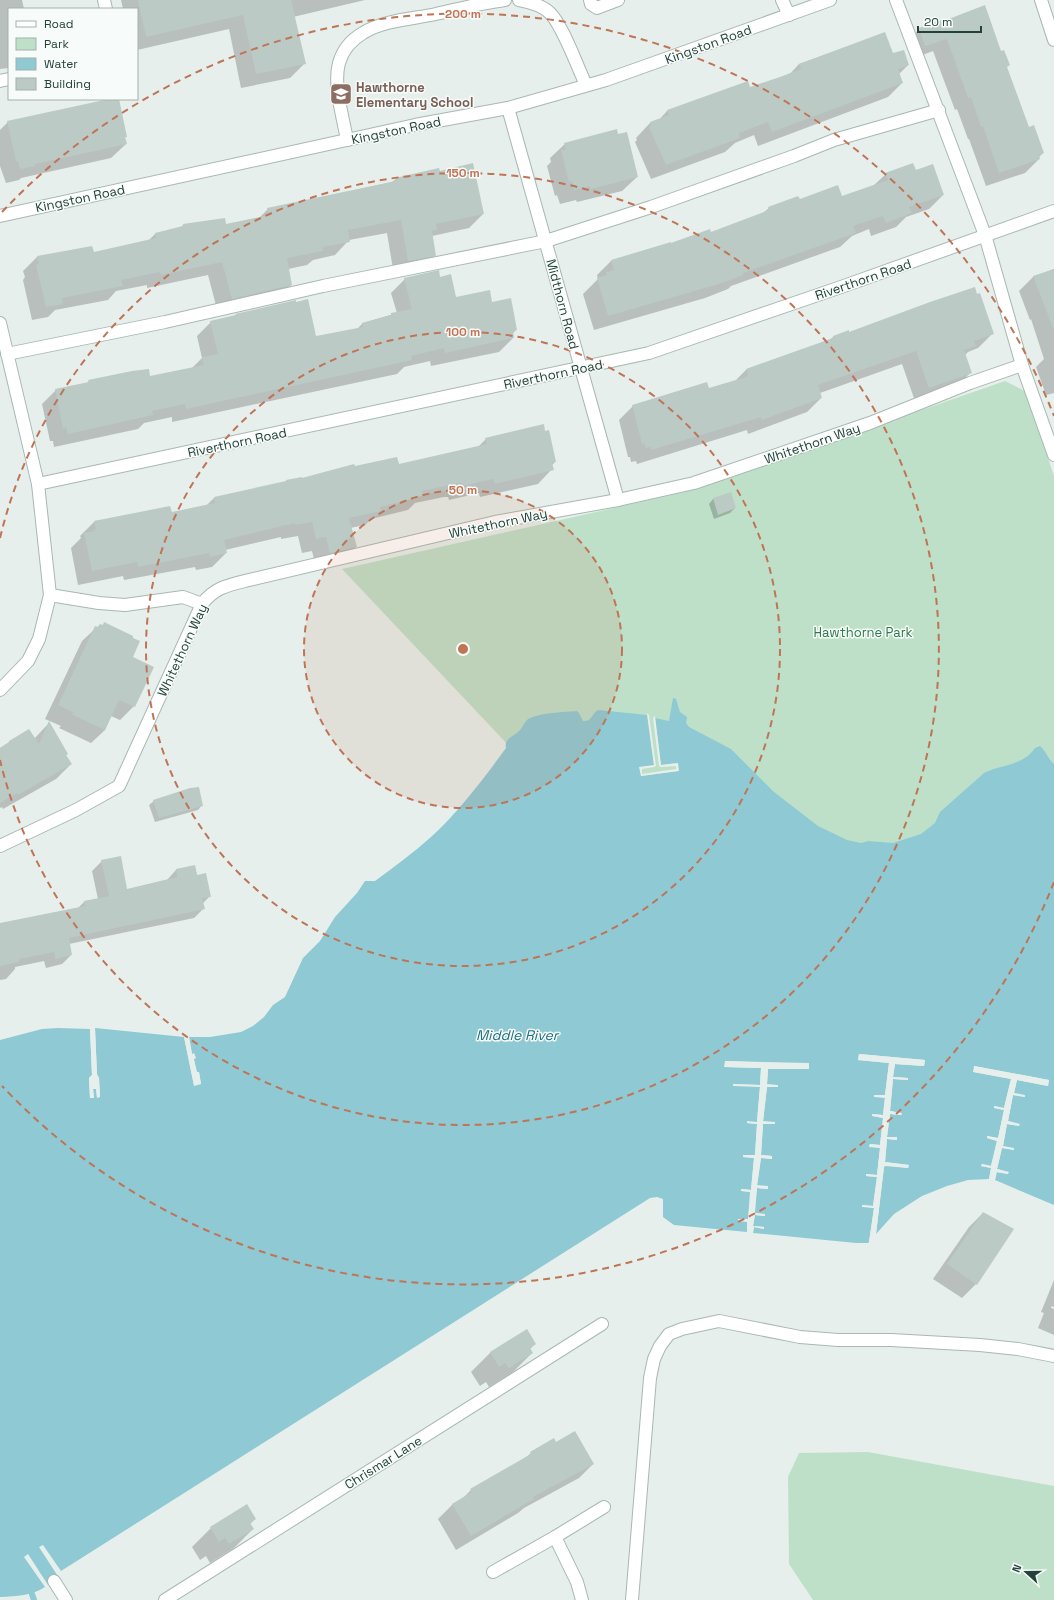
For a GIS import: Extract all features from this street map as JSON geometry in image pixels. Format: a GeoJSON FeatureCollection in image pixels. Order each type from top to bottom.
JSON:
{"type":"FeatureCollection","features":[{"type":"Feature","properties":{"kind":"street"},"geometry":{"type":"LineString","coordinates":[[347,140],[336,76],[342,55],[352,40],[365,32],[390,22],[505,0]]}},
{"type":"Feature","properties":{"kind":"street"},"geometry":{"type":"LineString","coordinates":[[519,0],[533,3],[550,12],[558,23],[586,85]]}},
{"type":"Feature","properties":{"kind":"street"},"geometry":{"type":"LineString","coordinates":[[590,0],[591,4],[597,8],[618,0]]}},
{"type":"Feature","properties":{"kind":"street"},"geometry":{"type":"LineString","coordinates":[[782,0],[789,15]]}},
{"type":"Feature","properties":{"kind":"street","name":"Kingston Road"},"geometry":{"type":"LineString","coordinates":[[0,216],[347,140],[508,108],[654,64],[830,0]]}},
{"type":"Feature","properties":{"kind":"street"},"geometry":{"type":"LineString","coordinates":[[896,0],[939,110],[985,235],[1022,365],[1054,455]]}},
{"type":"Feature","properties":{"kind":"street"},"geometry":{"type":"LineString","coordinates":[[1041,0],[1054,40]]}},
{"type":"Feature","properties":{"kind":"street","name":"Midthorn Road"},"geometry":{"type":"LineString","coordinates":[[508,108],[618,500]]}},
{"type":"Feature","properties":{"kind":"street"},"geometry":{"type":"LineString","coordinates":[[7,354],[165,322],[323,286],[546,241],[652,207],[834,140],[939,110]]}},
{"type":"Feature","properties":{"kind":"street","name":"Riverthorn Road"},"geometry":{"type":"LineString","coordinates":[[38,484],[650,352],[841,287],[1054,211]]}},
{"type":"Feature","properties":{"kind":"street"},"geometry":{"type":"LineString","coordinates":[[0,323],[38,484],[50,595],[39,639],[28,661],[0,690]]}},
{"type":"Feature","properties":{"kind":"street","name":"Whitethorn Way"},"geometry":{"type":"LineString","coordinates":[[0,846],[76,810],[119,786],[202,604],[208,597],[220,588],[495,522],[618,500],[694,483],[870,423],[970,383],[1022,365]]}},
{"type":"Feature","properties":{"kind":"street"},"geometry":{"type":"LineString","coordinates":[[50,595],[100,603],[125,605],[183,597],[202,604]]}},
{"type":"Feature","properties":{"kind":"street"},"geometry":{"type":"LineString","coordinates":[[632,1600],[650,1378],[654,1359],[660,1346],[669,1334],[688,1327],[719,1321],[800,1337],[838,1340],[898,1340],[980,1345],[1018,1349],[1054,1356]]}},
{"type":"Feature","properties":{"kind":"street","name":"Chrismar Lane"},"geometry":{"type":"LineString","coordinates":[[165,1600],[602,1324]]}},
{"type":"Feature","properties":{"kind":"street"},"geometry":{"type":"LineString","coordinates":[[493,1572],[604,1507]]}},
{"type":"Feature","properties":{"kind":"street"},"geometry":{"type":"LineString","coordinates":[[555,1537],[577,1582],[582,1600]]}},
{"type":"Feature","properties":{"kind":"street"},"geometry":{"type":"LineString","coordinates":[[54,1581],[66,1600]]}},
{"type":"Feature","properties":{"kind":"green space","name":"Hawthorne Park"},"geometry":{"type":"Polygon","coordinates":[[[1005,381],[1025,391],[1054,476],[1054,813],[905,860],[558,798],[342,569],[685,492],[1005,381]]]}},
{"type":"Feature","properties":{"kind":"green space"},"geometry":{"type":"Polygon","coordinates":[[[868,1452],[1054,1486],[1054,1600],[813,1600],[789,1564],[788,1477],[799,1453],[868,1452]]]}},
{"type":"Feature","properties":{"kind":"water","name":"Middle River"},"geometry":{"type":"Polygon","coordinates":[[[673,698],[676,699],[680,712],[687,717],[686,723],[689,727],[731,749],[774,792],[818,826],[847,840],[861,843],[868,841],[893,843],[921,834],[935,823],[940,812],[984,773],[1012,764],[1024,758],[1035,748],[1040,746],[1044,750],[1054,764],[1054,1205],[995,1180],[996,1172],[1008,1174],[1008,1172],[997,1169],[1002,1148],[1014,1150],[1014,1148],[1003,1146],[1007,1124],[1019,1126],[1019,1124],[1008,1121],[1013,1095],[1025,1097],[1025,1095],[1014,1093],[1017,1080],[1048,1086],[1049,1080],[974,1066],[974,1072],[1011,1079],[1004,1108],[994,1106],[994,1108],[1004,1110],[998,1138],[987,1136],[987,1138],[997,1141],[991,1166],[982,1164],[981,1166],[991,1168],[989,1179],[968,1180],[947,1186],[922,1196],[894,1214],[876,1234],[884,1167],[885,1165],[908,1168],[909,1165],[885,1162],[887,1139],[897,1140],[897,1137],[887,1137],[890,1114],[902,1115],[901,1113],[890,1111],[893,1079],[908,1080],[908,1078],[893,1077],[895,1064],[924,1066],[925,1060],[859,1054],[858,1060],[889,1063],[885,1095],[874,1095],[874,1097],[885,1097],[883,1115],[872,1114],[873,1116],[883,1118],[880,1145],[870,1144],[869,1146],[880,1148],[877,1175],[866,1174],[866,1176],[877,1177],[873,1206],[862,1205],[874,1208],[869,1242],[856,1243],[753,1233],[754,1227],[764,1229],[764,1227],[753,1226],[755,1215],[765,1216],[765,1214],[754,1213],[757,1188],[768,1189],[768,1186],[757,1186],[761,1158],[772,1159],[772,1156],[761,1155],[763,1124],[775,1124],[775,1122],[763,1122],[767,1087],[778,1087],[778,1085],[767,1085],[768,1068],[809,1069],[809,1064],[725,1061],[725,1067],[761,1068],[760,1085],[733,1084],[734,1086],[760,1086],[757,1122],[747,1122],[757,1124],[755,1155],[743,1155],[743,1157],[754,1158],[751,1190],[742,1189],[742,1191],[751,1192],[748,1219],[738,1219],[738,1221],[747,1221],[747,1232],[674,1225],[663,1217],[663,1199],[657,1197],[650,1198],[61,1571],[43,1545],[39,1547],[59,1578],[48,1585],[28,1554],[24,1557],[45,1587],[29,1594],[0,1597],[0,1040],[42,1029],[90,1029],[92,1075],[89,1078],[90,1098],[94,1098],[93,1089],[96,1088],[97,1097],[100,1097],[99,1078],[97,1075],[95,1028],[184,1037],[194,1085],[201,1084],[199,1072],[197,1073],[193,1059],[195,1058],[192,1054],[189,1037],[210,1037],[241,1032],[253,1026],[264,1017],[273,1005],[285,997],[303,958],[320,941],[335,917],[357,893],[365,881],[375,881],[417,849],[441,828],[489,771],[506,748],[507,740],[519,731],[527,720],[543,714],[577,711],[583,721],[586,721],[590,719],[598,710],[647,715],[654,766],[640,767],[641,776],[678,771],[677,763],[661,765],[655,718],[669,721],[673,698]]]}},
{"type":"Feature","properties":{"kind":"pier"},"geometry":{"type":"Polygon","coordinates":[[[647,713],[649,715],[656,766],[642,769],[642,774],[676,769],[676,766],[659,766],[653,718],[655,716],[661,765],[678,763],[679,771],[641,776],[639,767],[654,765],[647,713]]]}},
{"type":"Feature","properties":{"kind":"pier"},"geometry":{"type":"Polygon","coordinates":[[[95,1028],[97,1074],[99,1078],[100,1097],[97,1098],[96,1089],[93,1089],[94,1098],[90,1098],[89,1078],[92,1075],[90,1029],[92,1029],[94,1075],[91,1079],[91,1087],[97,1087],[98,1096],[98,1079],[95,1075],[93,1029],[95,1028]]]}},
{"type":"Feature","properties":{"kind":"pier"},"geometry":{"type":"Polygon","coordinates":[[[184,1037],[186,1037],[196,1083],[199,1083],[191,1059],[193,1057],[190,1054],[187,1037],[189,1037],[192,1054],[194,1053],[196,1058],[194,1059],[197,1072],[199,1072],[201,1084],[194,1086],[184,1037]]]}},
{"type":"Feature","properties":{"kind":"pier"},"geometry":{"type":"Polygon","coordinates":[[[859,1054],[925,1060],[924,1066],[895,1064],[893,1077],[908,1078],[908,1080],[893,1079],[890,1111],[902,1113],[901,1115],[890,1114],[887,1137],[897,1138],[897,1140],[887,1139],[885,1162],[909,1165],[908,1168],[884,1167],[875,1235],[882,1167],[884,1164],[893,1063],[922,1064],[923,1062],[860,1057],[860,1059],[889,1061],[891,1063],[876,1209],[871,1239],[869,1242],[874,1208],[862,1207],[862,1205],[873,1206],[877,1177],[866,1176],[866,1174],[877,1175],[880,1148],[869,1147],[870,1144],[880,1145],[883,1118],[872,1116],[872,1114],[883,1115],[885,1098],[874,1097],[874,1095],[885,1095],[889,1063],[858,1060],[859,1054]]]}},
{"type":"Feature","properties":{"kind":"pier"},"geometry":{"type":"Polygon","coordinates":[[[725,1061],[809,1063],[809,1069],[768,1069],[767,1084],[778,1085],[778,1087],[767,1087],[763,1121],[775,1122],[775,1124],[763,1124],[761,1155],[772,1156],[772,1159],[761,1158],[757,1185],[768,1186],[768,1189],[757,1188],[755,1213],[765,1214],[765,1216],[755,1215],[753,1226],[764,1227],[764,1229],[754,1227],[753,1233],[751,1233],[751,1226],[759,1156],[766,1068],[768,1066],[807,1067],[807,1065],[727,1063],[727,1065],[762,1066],[763,1068],[757,1155],[749,1232],[747,1232],[747,1222],[738,1221],[738,1219],[748,1219],[750,1192],[741,1191],[741,1189],[751,1190],[754,1158],[743,1157],[743,1155],[755,1155],[757,1124],[747,1123],[747,1121],[757,1122],[760,1087],[733,1086],[733,1084],[760,1085],[761,1068],[724,1067],[725,1061]]]}},
{"type":"Feature","properties":{"kind":"pier"},"geometry":{"type":"Polygon","coordinates":[[[974,1066],[1049,1080],[1048,1086],[1017,1080],[1014,1093],[1025,1097],[1013,1095],[1008,1121],[1020,1124],[1019,1126],[1007,1124],[1003,1146],[1014,1150],[1002,1148],[997,1169],[1009,1172],[1008,1174],[997,1172],[995,1180],[993,1180],[1015,1079],[1046,1082],[976,1068],[976,1071],[1013,1078],[991,1179],[989,1179],[991,1168],[981,1166],[982,1164],[991,1166],[997,1141],[987,1138],[987,1136],[998,1138],[1004,1110],[994,1108],[994,1106],[1004,1108],[1011,1079],[973,1072],[974,1066]]]}},
{"type":"Feature","properties":{"kind":"building"},"geometry":{"type":"Polygon","coordinates":[[[138,0],[291,0],[306,64],[256,74],[243,15],[146,37],[138,0]]]}},
{"type":"Feature","properties":{"kind":"building"},"geometry":{"type":"Polygon","coordinates":[[[985,5],[1001,51],[1004,50],[1010,65],[1007,67],[1029,127],[1034,125],[1044,153],[1039,155],[1040,159],[999,173],[983,126],[981,127],[971,97],[968,98],[947,39],[925,46],[919,28],[941,20],[941,22],[985,5]]]}},
{"type":"Feature","properties":{"kind":"building"},"geometry":{"type":"Polygon","coordinates":[[[885,32],[893,53],[904,50],[909,65],[898,69],[903,83],[772,132],[768,122],[739,133],[740,138],[666,165],[649,127],[651,126],[650,122],[669,115],[667,110],[748,81],[750,87],[780,77],[801,69],[799,64],[885,32]]]}},
{"type":"Feature","properties":{"kind":"building"},"geometry":{"type":"Polygon","coordinates":[[[104,100],[119,100],[127,137],[125,137],[127,144],[35,164],[35,166],[20,169],[18,161],[16,161],[7,121],[104,100]]]}},
{"type":"Feature","properties":{"kind":"building"},"geometry":{"type":"Polygon","coordinates":[[[617,129],[618,134],[627,132],[638,177],[591,189],[590,186],[574,190],[572,181],[569,182],[561,150],[566,150],[564,143],[617,129]]]}},
{"type":"Feature","properties":{"kind":"building"},"geometry":{"type":"Polygon","coordinates":[[[473,163],[484,214],[436,224],[437,230],[432,231],[436,256],[408,261],[401,220],[348,230],[350,242],[322,247],[323,251],[287,258],[292,285],[232,299],[222,262],[161,275],[160,272],[121,280],[123,286],[62,298],[63,304],[46,307],[36,265],[39,264],[37,256],[92,246],[94,252],[156,238],[155,233],[183,226],[183,224],[225,218],[226,224],[265,216],[268,214],[267,208],[396,181],[395,178],[439,168],[440,171],[473,163]]]}},
{"type":"Feature","properties":{"kind":"building"},"geometry":{"type":"Polygon","coordinates":[[[913,163],[916,170],[933,164],[944,195],[909,207],[912,213],[886,223],[883,216],[853,226],[856,233],[743,273],[743,275],[722,283],[608,316],[597,278],[607,275],[606,272],[614,270],[611,260],[671,243],[710,229],[711,232],[769,210],[768,207],[798,196],[800,199],[838,185],[842,196],[888,180],[885,173],[913,163]]]}},
{"type":"Feature","properties":{"kind":"building"},"geometry":{"type":"Polygon","coordinates":[[[1054,269],[1054,327],[1053,328],[1033,276],[1054,269]]]}},
{"type":"Feature","properties":{"kind":"building"},"geometry":{"type":"Polygon","coordinates":[[[439,270],[440,277],[451,274],[456,297],[490,290],[492,302],[511,298],[517,330],[513,331],[514,338],[445,353],[444,348],[411,356],[412,360],[186,409],[185,404],[152,411],[153,415],[68,434],[66,427],[63,428],[55,389],[89,382],[88,380],[132,371],[149,369],[150,376],[204,365],[202,357],[218,354],[210,321],[296,300],[296,302],[308,299],[316,336],[363,327],[362,323],[391,315],[391,313],[412,309],[404,278],[439,270]]]}},
{"type":"Feature","properties":{"kind":"building"},"geometry":{"type":"Polygon","coordinates":[[[975,287],[977,294],[980,293],[994,334],[974,341],[976,346],[964,350],[972,373],[929,388],[916,351],[818,385],[822,398],[762,420],[761,417],[651,450],[650,447],[646,448],[644,443],[642,444],[632,405],[707,382],[709,388],[746,377],[748,375],[746,369],[833,338],[833,336],[849,330],[849,332],[975,287]]]}},
{"type":"Feature","properties":{"kind":"building"},"geometry":{"type":"Polygon","coordinates":[[[544,424],[545,431],[549,430],[556,462],[552,463],[554,470],[495,484],[493,479],[463,486],[462,483],[459,483],[422,491],[423,496],[380,507],[381,511],[349,518],[357,547],[330,553],[326,537],[316,539],[312,522],[295,525],[295,523],[224,540],[227,553],[210,557],[209,553],[138,567],[137,562],[92,571],[84,533],[95,531],[94,521],[170,506],[172,512],[215,503],[214,497],[286,480],[302,478],[354,464],[355,466],[397,457],[399,464],[487,444],[485,438],[544,424]]]}},
{"type":"Feature","properties":{"kind":"building"},"geometry":{"type":"Polygon","coordinates":[[[731,492],[736,508],[718,515],[713,498],[731,492]]]}},
{"type":"Feature","properties":{"kind":"building"},"geometry":{"type":"Polygon","coordinates":[[[104,622],[140,641],[133,657],[154,667],[135,707],[119,700],[105,730],[71,714],[74,713],[58,705],[95,626],[98,627],[100,624],[103,625],[104,622]]]}},
{"type":"Feature","properties":{"kind":"building"},"geometry":{"type":"Polygon","coordinates":[[[49,721],[72,764],[18,795],[17,793],[0,803],[0,748],[29,729],[39,744],[49,721]]]}},
{"type":"Feature","properties":{"kind":"building"},"geometry":{"type":"Polygon","coordinates":[[[199,787],[203,806],[159,818],[153,800],[190,788],[199,787]]]}},
{"type":"Feature","properties":{"kind":"building"},"geometry":{"type":"Polygon","coordinates":[[[121,856],[127,889],[177,877],[176,869],[195,865],[197,875],[206,873],[211,897],[202,898],[205,909],[69,938],[72,955],[55,959],[54,952],[19,959],[19,962],[0,966],[0,923],[85,906],[84,901],[109,896],[101,860],[121,856]]]}},
{"type":"Feature","properties":{"kind":"building"},"geometry":{"type":"Polygon","coordinates":[[[983,1212],[1014,1229],[977,1285],[947,1264],[983,1212]]]}},
{"type":"Feature","properties":{"kind":"building"},"geometry":{"type":"Polygon","coordinates":[[[527,1329],[536,1344],[530,1348],[533,1353],[509,1368],[505,1363],[499,1367],[490,1352],[527,1329]]]}},
{"type":"Feature","properties":{"kind":"building"},"geometry":{"type":"Polygon","coordinates":[[[575,1431],[594,1464],[533,1497],[534,1499],[471,1536],[452,1504],[472,1492],[470,1489],[531,1454],[530,1452],[554,1438],[556,1442],[575,1431]]]}},
{"type":"Feature","properties":{"kind":"building"},"geometry":{"type":"Polygon","coordinates":[[[247,1504],[256,1519],[250,1523],[254,1529],[229,1544],[225,1538],[219,1542],[210,1527],[247,1504]]]}},
{"type":"Feature","properties":{"kind":"waterway"},"geometry":{"type":"LineString","coordinates":[[32,1594],[34,1600]]}},
{"type":"Feature","properties":{"kind":"place","name":"Hawthorne Elementary School"},"geometry":{"type":"Point","coordinates":[341,94]}}]}
